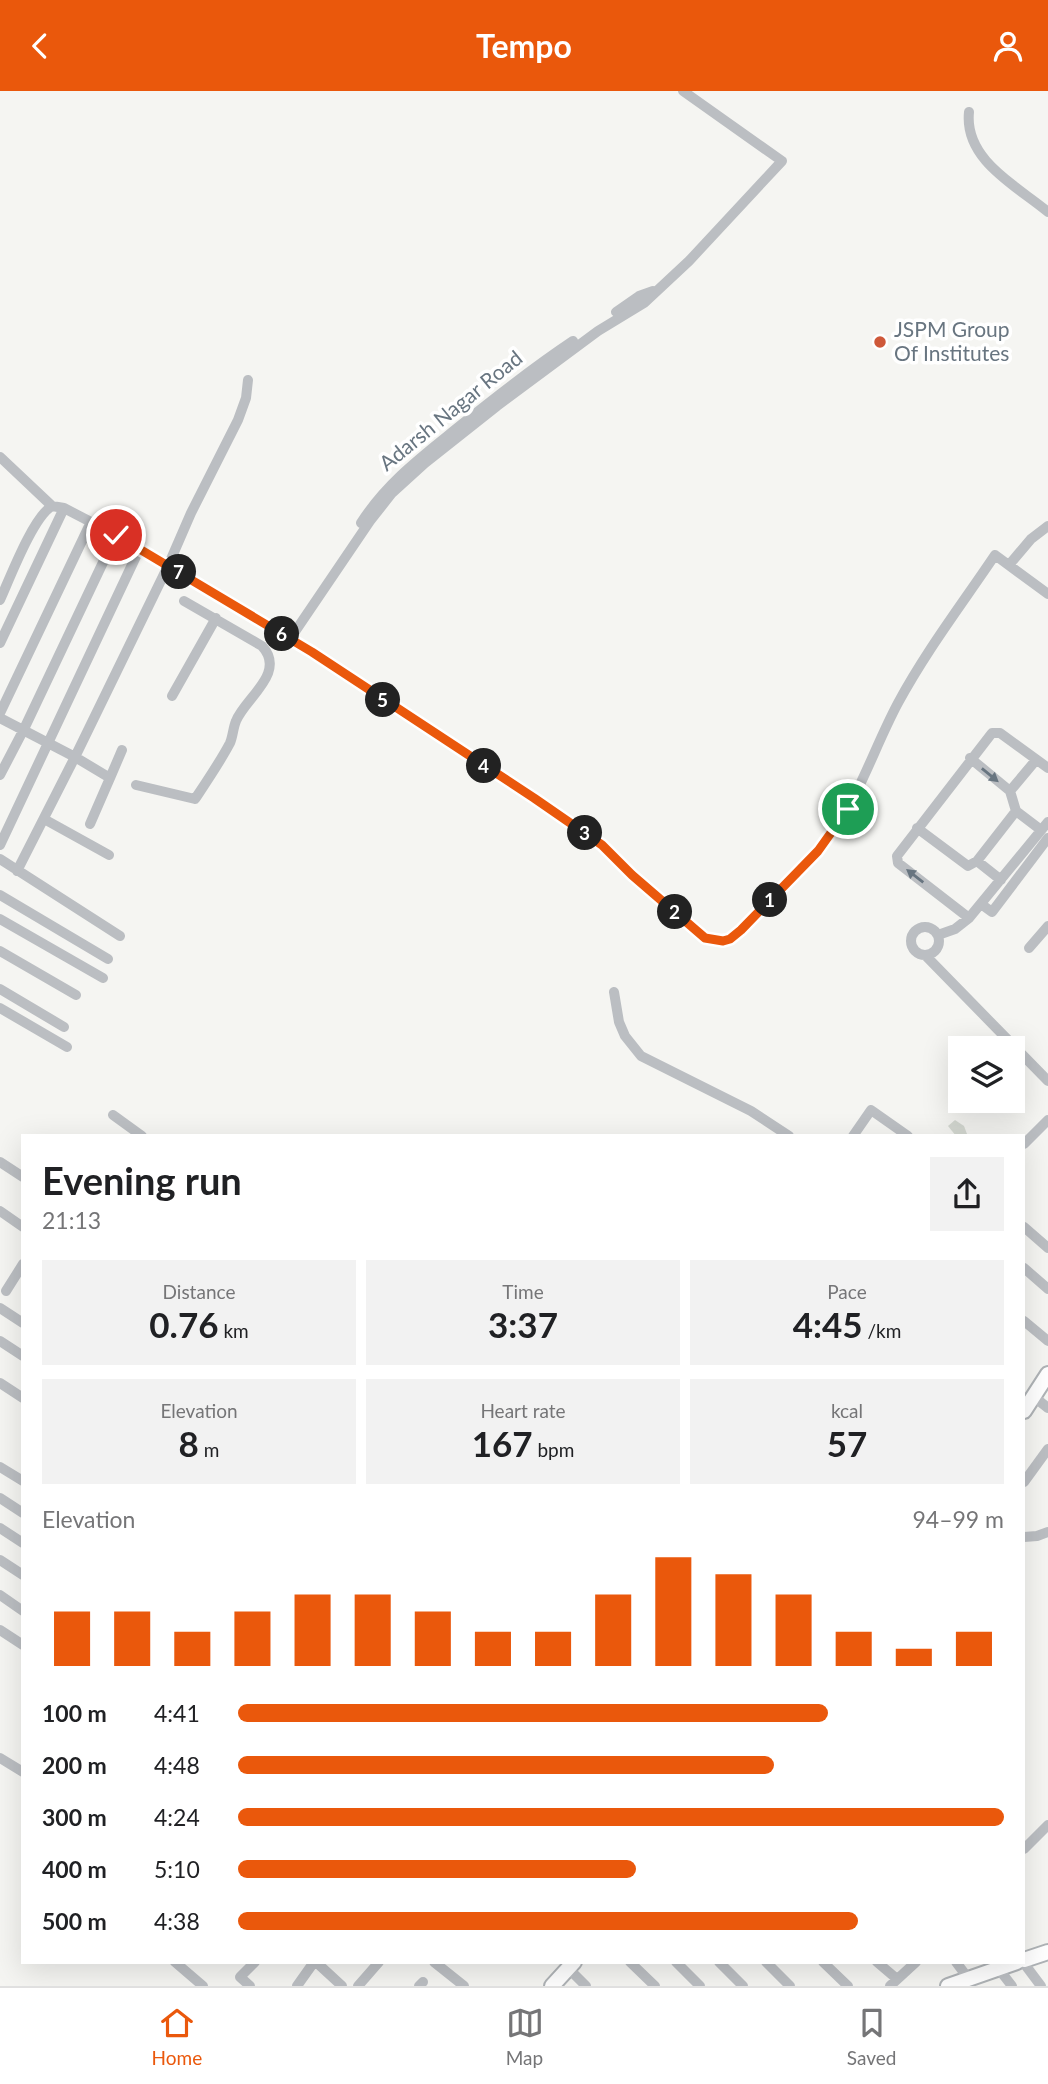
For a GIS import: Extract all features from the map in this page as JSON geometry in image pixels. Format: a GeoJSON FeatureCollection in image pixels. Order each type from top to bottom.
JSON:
{"type":"FeatureCollection","features":[{"type":"Feature","properties":{"kind":"main road"},"geometry":{"type":"LineString","coordinates":[[1025,1409],[1048,1374]]}},
{"type":"Feature","properties":{"kind":"main road"},"geometry":{"type":"LineString","coordinates":[[1025,1960],[1047,1955]]}},
{"type":"Feature","properties":{"kind":"main road"},"geometry":{"type":"LineString","coordinates":[[948,1986],[974,1980],[1009,1964]]}},
{"type":"Feature","properties":{"kind":"main road"},"geometry":{"type":"LineString","coordinates":[[552,1986],[571,1965]]}},
{"type":"Feature","properties":{"kind":"street","name":"Adarsh Nagar Road"},"geometry":{"type":"LineString","coordinates":[[288,638],[369,510],[409,466],[537,366],[639,296],[656,290],[689,261],[782,161],[683,91]]}},
{"type":"Feature","properties":{"kind":"street"},"geometry":{"type":"LineString","coordinates":[[969,112],[968,125],[974,145],[997,172],[1048,212]]}},
{"type":"Feature","properties":{"kind":"street"},"geometry":{"type":"LineString","coordinates":[[17,871],[238,420],[246,398],[248,380]]}},
{"type":"Feature","properties":{"kind":"street"},"geometry":{"type":"LineString","coordinates":[[0,457],[58,507],[116,535],[288,638],[602,845],[632,875],[705,938],[723,941],[730,939],[818,851],[831,834],[856,795],[902,696],[995,555],[1048,594]]}},
{"type":"Feature","properties":{"kind":"street"},"geometry":{"type":"LineString","coordinates":[[0,600],[43,513],[58,507]]}},
{"type":"Feature","properties":{"kind":"street"},"geometry":{"type":"LineString","coordinates":[[0,642],[58,507]]}},
{"type":"Feature","properties":{"kind":"street"},"geometry":{"type":"LineString","coordinates":[[91,522],[0,716],[110,778]]}},
{"type":"Feature","properties":{"kind":"street"},"geometry":{"type":"LineString","coordinates":[[1009,565],[1036,534],[1048,526]]}},
{"type":"Feature","properties":{"kind":"street"},"geometry":{"type":"LineString","coordinates":[[0,775],[116,535]]}},
{"type":"Feature","properties":{"kind":"street"},"geometry":{"type":"LineString","coordinates":[[0,845],[139,549]]}},
{"type":"Feature","properties":{"kind":"street"},"geometry":{"type":"LineString","coordinates":[[136,785],[195,799],[231,740],[236,720],[260,688],[269,670],[269,653],[262,646],[184,601]]}},
{"type":"Feature","properties":{"kind":"street"},"geometry":{"type":"LineString","coordinates":[[228,625],[237,608]]}},
{"type":"Feature","properties":{"kind":"street"},"geometry":{"type":"LineString","coordinates":[[172,697],[216,618]]}},
{"type":"Feature","properties":{"kind":"street"},"geometry":{"type":"LineString","coordinates":[[969,918],[896,859],[987,736],[995,732],[1048,768]]}},
{"type":"Feature","properties":{"kind":"street"},"geometry":{"type":"LineString","coordinates":[[90,824],[122,750]]}},
{"type":"Feature","properties":{"kind":"street"},"geometry":{"type":"LineString","coordinates":[[970,758],[1010,791],[1016,811],[1046,830]]}},
{"type":"Feature","properties":{"kind":"street"},"geometry":{"type":"LineString","coordinates":[[1010,791],[1036,760]]}},
{"type":"Feature","properties":{"kind":"street"},"geometry":{"type":"LineString","coordinates":[[918,828],[968,866],[977,861],[1016,811]]}},
{"type":"Feature","properties":{"kind":"street"},"geometry":{"type":"LineString","coordinates":[[44,819],[108,855]]}},
{"type":"Feature","properties":{"kind":"street"},"geometry":{"type":"LineString","coordinates":[[938,935],[955,929],[969,918],[1046,830]]}},
{"type":"Feature","properties":{"kind":"street"},"geometry":{"type":"LineString","coordinates":[[981,904],[992,912],[1046,830]]}},
{"type":"Feature","properties":{"kind":"street"},"geometry":{"type":"LineString","coordinates":[[0,859],[120,936]]}},
{"type":"Feature","properties":{"kind":"street"},"geometry":{"type":"LineString","coordinates":[[977,861],[1001,880]]}},
{"type":"Feature","properties":{"kind":"street"},"geometry":{"type":"LineString","coordinates":[[0,895],[108,959]]}},
{"type":"Feature","properties":{"kind":"street"},"geometry":{"type":"LineString","coordinates":[[0,919],[103,978]]}},
{"type":"Feature","properties":{"kind":"street"},"geometry":{"type":"LineString","coordinates":[[925,955],[931,954],[938,946],[938,935],[924,926],[911,936],[910,941],[915,951],[925,955],[1048,1081]]}},
{"type":"Feature","properties":{"kind":"street"},"geometry":{"type":"LineString","coordinates":[[1029,948],[1048,926]]}},
{"type":"Feature","properties":{"kind":"street"},"geometry":{"type":"LineString","coordinates":[[0,951],[76,995]]}},
{"type":"Feature","properties":{"kind":"street"},"geometry":{"type":"LineString","coordinates":[[0,989],[64,1027]]}},
{"type":"Feature","properties":{"kind":"street"},"geometry":{"type":"LineString","coordinates":[[614,992],[619,1022],[625,1036],[641,1056],[751,1111],[786,1134]]}},
{"type":"Feature","properties":{"kind":"street"},"geometry":{"type":"LineString","coordinates":[[0,1008],[67,1047]]}},
{"type":"Feature","properties":{"kind":"street"},"geometry":{"type":"LineString","coordinates":[[854,1134],[871,1110],[905,1134]]}},
{"type":"Feature","properties":{"kind":"street"},"geometry":{"type":"LineString","coordinates":[[113,1115],[139,1134]]}},
{"type":"Feature","properties":{"kind":"street"},"geometry":{"type":"LineString","coordinates":[[1025,1143],[1048,1119]]}},
{"type":"Feature","properties":{"kind":"street"},"geometry":{"type":"LineString","coordinates":[[0,1162],[21,1176]]}},
{"type":"Feature","properties":{"kind":"street"},"geometry":{"type":"LineString","coordinates":[[0,1212],[21,1226]]}},
{"type":"Feature","properties":{"kind":"street"},"geometry":{"type":"LineString","coordinates":[[1025,1228],[1048,1248]]}},
{"type":"Feature","properties":{"kind":"street"},"geometry":{"type":"LineString","coordinates":[[6,1291],[21,1267]]}},
{"type":"Feature","properties":{"kind":"street"},"geometry":{"type":"LineString","coordinates":[[1025,1269],[1048,1289]]}},
{"type":"Feature","properties":{"kind":"street"},"geometry":{"type":"LineString","coordinates":[[0,1308],[21,1322]]}},
{"type":"Feature","properties":{"kind":"street"},"geometry":{"type":"LineString","coordinates":[[1025,1322],[1048,1341]]}},
{"type":"Feature","properties":{"kind":"street"},"geometry":{"type":"LineString","coordinates":[[0,1341],[21,1355]]}},
{"type":"Feature","properties":{"kind":"street"},"geometry":{"type":"LineString","coordinates":[[0,1383],[21,1397]]}},
{"type":"Feature","properties":{"kind":"street"},"geometry":{"type":"LineString","coordinates":[[1033,1396],[1048,1408]]}},
{"type":"Feature","properties":{"kind":"street"},"geometry":{"type":"LineString","coordinates":[[1025,1481],[1048,1449]]}},
{"type":"Feature","properties":{"kind":"street"},"geometry":{"type":"LineString","coordinates":[[0,1467],[21,1480]]}},
{"type":"Feature","properties":{"kind":"street"},"geometry":{"type":"LineString","coordinates":[[0,1498],[21,1512]]}},
{"type":"Feature","properties":{"kind":"street"},"geometry":{"type":"LineString","coordinates":[[0,1528],[21,1542]]}},
{"type":"Feature","properties":{"kind":"street"},"geometry":{"type":"LineString","coordinates":[[1025,1537],[1048,1532]]}},
{"type":"Feature","properties":{"kind":"street"},"geometry":{"type":"LineString","coordinates":[[0,1560],[21,1574]]}},
{"type":"Feature","properties":{"kind":"street"},"geometry":{"type":"LineString","coordinates":[[0,1595],[21,1610]]}},
{"type":"Feature","properties":{"kind":"street"},"geometry":{"type":"LineString","coordinates":[[0,1630],[21,1644]]}},
{"type":"Feature","properties":{"kind":"street"},"geometry":{"type":"LineString","coordinates":[[0,1758],[21,1771]]}},
{"type":"Feature","properties":{"kind":"street"},"geometry":{"type":"LineString","coordinates":[[1025,1848],[1048,1825]]}},
{"type":"Feature","properties":{"kind":"street"},"geometry":{"type":"LineString","coordinates":[[177,1964],[203,1986]]}},
{"type":"Feature","properties":{"kind":"street"},"geometry":{"type":"LineString","coordinates":[[250,1986],[240,1977],[253,1964]]}},
{"type":"Feature","properties":{"kind":"street"},"geometry":{"type":"LineString","coordinates":[[297,1986],[314,1964]]}},
{"type":"Feature","properties":{"kind":"street"},"geometry":{"type":"LineString","coordinates":[[317,1964],[341,1986]]}},
{"type":"Feature","properties":{"kind":"street"},"geometry":{"type":"LineString","coordinates":[[358,1986],[377,1964]]}},
{"type":"Feature","properties":{"kind":"street"},"geometry":{"type":"LineString","coordinates":[[436,1964],[464,1986]]}},
{"type":"Feature","properties":{"kind":"street"},"geometry":{"type":"LineString","coordinates":[[632,1964],[655,1986]]}},
{"type":"Feature","properties":{"kind":"street"},"geometry":{"type":"LineString","coordinates":[[678,1964],[700,1986]]}},
{"type":"Feature","properties":{"kind":"street"},"geometry":{"type":"LineString","coordinates":[[721,1964],[743,1986]]}},
{"type":"Feature","properties":{"kind":"street"},"geometry":{"type":"LineString","coordinates":[[768,1964],[790,1986]]}},
{"type":"Feature","properties":{"kind":"street"},"geometry":{"type":"LineString","coordinates":[[825,1964],[848,1986]]}},
{"type":"Feature","properties":{"kind":"street"},"geometry":{"type":"LineString","coordinates":[[879,1964],[893,1983],[912,1964]]}},
{"type":"Feature","properties":{"kind":"street"},"geometry":{"type":"LineString","coordinates":[[958,1964],[974,1980]]}},
{"type":"Feature","properties":{"kind":"street"},"geometry":{"type":"LineString","coordinates":[[1025,1964],[1041,1986]]}},
{"type":"Feature","properties":{"kind":"street"},"geometry":{"type":"LineString","coordinates":[[571,1965],[586,1986]]}},
{"type":"Feature","properties":{"kind":"street"},"geometry":{"type":"LineString","coordinates":[[998,1968],[1012,1986]]}},
{"type":"Feature","properties":{"kind":"shaded area"},"geometry":{"type":"Polygon","coordinates":[[[955,1120],[964,1126],[967,1134],[954,1134],[948,1126],[955,1120]]]}},
{"type":"Feature","properties":{"kind":"place","name":"JSPM Group Of Institutes"},"geometry":{"type":"Point","coordinates":[880,342]}},
{"type":"Feature","properties":{"kind":"route"},"geometry":{"type":"LineString","coordinates":[[116,535],[312,652],[534,798],[602,845],[632,875],[705,938],[723,941],[741,930],[818,851],[848,809]]}}]}
